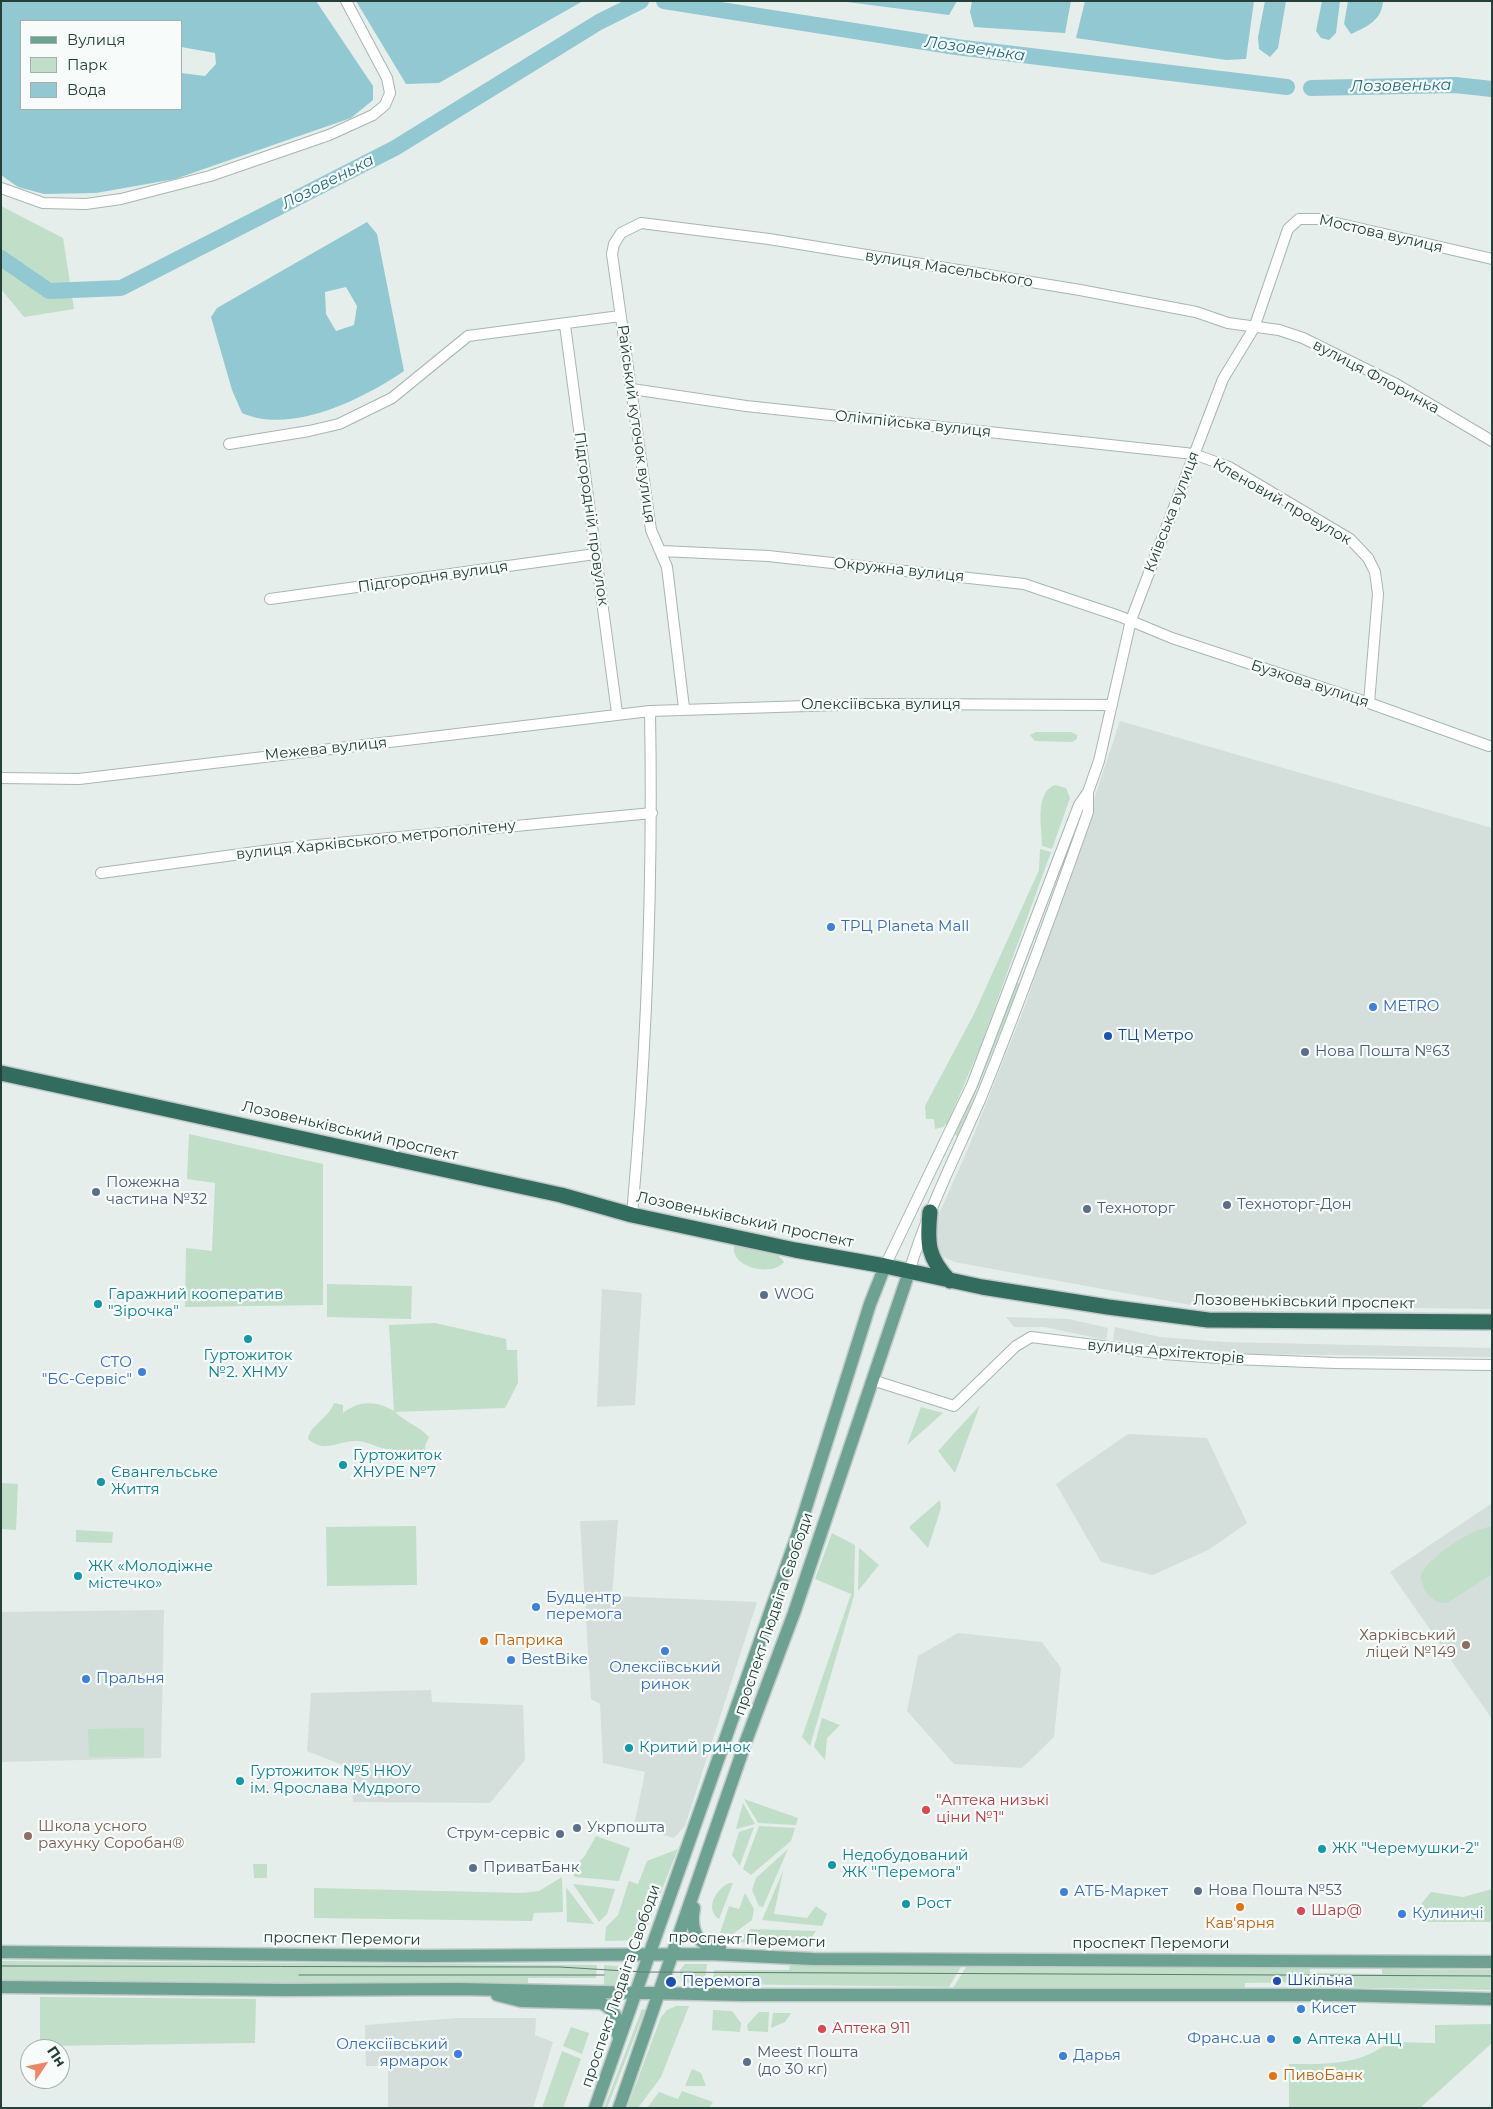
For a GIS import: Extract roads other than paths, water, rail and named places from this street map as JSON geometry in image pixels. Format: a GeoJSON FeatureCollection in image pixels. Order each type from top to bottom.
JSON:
{"type":"FeatureCollection","features":[{"type":"Feature","properties":{"kind":"highway","name":"Лозовеньківський проспект"},"geometry":{"type":"LineString","coordinates":[[1,1074],[561,1195],[632,1215],[950,1281],[1108,1307],[1208,1320],[1492,1322]]}},
{"type":"Feature","properties":{"kind":"highway"},"geometry":{"type":"LineString","coordinates":[[930,1212],[929,1249],[937,1266],[950,1281]]}},
{"type":"Feature","properties":{"kind":"main road","name":"проспект Людвіга Свободи"},"geometry":{"type":"LineString","coordinates":[[595,2108],[804,1516],[870,1304],[884,1266]]}},
{"type":"Feature","properties":{"kind":"main road","name":"проспект Людвіга Свободи"},"geometry":{"type":"LineString","coordinates":[[619,2108],[746,1741],[794,1613],[909,1272]]}},
{"type":"Feature","properties":{"kind":"main road"},"geometry":{"type":"LineString","coordinates":[[699,1880],[692,1925],[695,1933],[705,1946],[804,1952],[813,1958]]}},
{"type":"Feature","properties":{"kind":"main road","name":"проспект Перемоги"},"geometry":{"type":"LineString","coordinates":[[1,1952],[425,1956],[672,1954],[813,1958],[1492,1962]]}},
{"type":"Feature","properties":{"kind":"main road"},"geometry":{"type":"LineString","coordinates":[[1,1987],[635,1991],[742,1995],[1334,1995],[1492,1999]]}},
{"type":"Feature","properties":{"kind":"main road"},"geometry":{"type":"LineString","coordinates":[[475,1990],[521,2001],[601,2003],[612,2009],[616,2014],[618,2040]]}},
{"type":"Feature","properties":{"kind":"street"},"geometry":{"type":"LineString","coordinates":[[1,188],[44,203],[86,204],[121,199],[210,176],[329,135],[374,115],[385,105],[390,93],[387,78],[346,1]]}},
{"type":"Feature","properties":{"kind":"street","name":"Мостова вулиця"},"geometry":{"type":"LineString","coordinates":[[1254,328],[1279,248],[1288,229],[1299,219],[1319,219],[1492,259]]}},
{"type":"Feature","properties":{"kind":"street","name":"Райський куточок вулиця"},"geometry":{"type":"LineString","coordinates":[[641,223],[621,233],[614,244],[612,254],[651,530],[662,551],[667,567],[684,708]]}},
{"type":"Feature","properties":{"kind":"street","name":"вулиця Масельського"},"geometry":{"type":"LineString","coordinates":[[641,223],[769,239],[1080,290],[1196,312],[1228,323],[1254,328]]}},
{"type":"Feature","properties":{"kind":"street"},"geometry":{"type":"LineString","coordinates":[[229,444],[309,432],[340,424],[392,398],[468,336],[565,325],[620,316]]}},
{"type":"Feature","properties":{"kind":"street","name":"Підгородній провулок"},"geometry":{"type":"LineString","coordinates":[[565,325],[617,713]]}},
{"type":"Feature","properties":{"kind":"street","name":"вулиця Флоринка"},"geometry":{"type":"LineString","coordinates":[[1254,328],[1279,330],[1302,338],[1396,384],[1492,441]]}},
{"type":"Feature","properties":{"kind":"street","name":"Київська вулиця"},"geometry":{"type":"LineString","coordinates":[[1088,792],[1099,761],[1131,620],[1223,379],[1254,328]]}},
{"type":"Feature","properties":{"kind":"street","name":"Олімпійська вулиця"},"geometry":{"type":"LineString","coordinates":[[632,389],[746,406],[1194,454]]}},
{"type":"Feature","properties":{"kind":"street","name":"Кленовий провулок"},"geometry":{"type":"LineString","coordinates":[[1194,454],[1229,467],[1350,539],[1368,558],[1375,572],[1378,594],[1369,703]]}},
{"type":"Feature","properties":{"kind":"street","name":"Окружна вулиця"},"geometry":{"type":"LineString","coordinates":[[662,551],[768,556],[1024,584],[1131,620]]}},
{"type":"Feature","properties":{"kind":"street","name":"Підгородня вулиця"},"geometry":{"type":"LineString","coordinates":[[270,599],[595,554]]}},
{"type":"Feature","properties":{"kind":"street","name":"Бузкова вулиця"},"geometry":{"type":"LineString","coordinates":[[1131,620],[1172,638],[1369,703],[1489,746]]}},
{"type":"Feature","properties":{"kind":"street","name":"Олексіївська вулиця"},"geometry":{"type":"LineString","coordinates":[[650,711],[684,708],[871,704],[1112,705]]}},
{"type":"Feature","properties":{"kind":"street"},"geometry":{"type":"LineString","coordinates":[[632,1215],[643,1097],[652,813],[650,711]]}},
{"type":"Feature","properties":{"kind":"street","name":"Межева вулиця"},"geometry":{"type":"LineString","coordinates":[[1,778],[79,779],[272,754],[446,736],[617,713],[650,711]]}},
{"type":"Feature","properties":{"kind":"street"},"geometry":{"type":"LineString","coordinates":[[884,1266],[972,1085],[1079,805],[1088,792]]}},
{"type":"Feature","properties":{"kind":"street"},"geometry":{"type":"LineString","coordinates":[[909,1272],[930,1212],[979,1101],[1044,936],[1088,812],[1088,792]]}},
{"type":"Feature","properties":{"kind":"street","name":"вулиця Харківського метрополітену"},"geometry":{"type":"LineString","coordinates":[[101,873],[285,848],[652,813]]}},
{"type":"Feature","properties":{"kind":"street"},"geometry":{"type":"LineString","coordinates":[[939,1154],[953,1159]]}},
{"type":"Feature","properties":{"kind":"street","name":"вулиця Архітекторів"},"geometry":{"type":"LineString","coordinates":[[872,1380],[954,1406],[1016,1346],[1031,1337],[1164,1354],[1232,1359],[1335,1363],[1492,1365]]}},
{"type":"Feature","properties":{"kind":"water"},"geometry":{"type":"Polygon","coordinates":[[[1,1],[316,1],[373,86],[373,100],[351,118],[175,179],[96,193],[44,194],[18,187],[1,175],[1,1]]]}},
{"type":"Feature","properties":{"kind":"water"},"geometry":{"type":"Polygon","coordinates":[[[356,1],[583,1],[439,83],[406,84],[356,1]]]}},
{"type":"Feature","properties":{"kind":"water"},"geometry":{"type":"Polygon","coordinates":[[[839,1],[957,1],[949,15],[839,1]]]}},
{"type":"Feature","properties":{"kind":"water"},"geometry":{"type":"Polygon","coordinates":[[[972,1],[1071,1],[1065,33],[974,27],[970,12],[972,1]]]}},
{"type":"Feature","properties":{"kind":"water"},"geometry":{"type":"Polygon","coordinates":[[[1085,1],[1254,1],[1246,59],[1226,60],[1076,38],[1085,1]]]}},
{"type":"Feature","properties":{"kind":"water"},"geometry":{"type":"Polygon","coordinates":[[[1265,1],[1286,1],[1278,48],[1270,57],[1259,49],[1258,37],[1265,1]]]}},
{"type":"Feature","properties":{"kind":"water"},"geometry":{"type":"Polygon","coordinates":[[[1322,1],[1340,1],[1336,33],[1329,40],[1321,38],[1316,31],[1322,1]]]}},
{"type":"Feature","properties":{"kind":"water"},"geometry":{"type":"Polygon","coordinates":[[[1348,1],[1383,1],[1377,18],[1351,34],[1344,24],[1348,1]]]}},
{"type":"Feature","properties":{"kind":"water"},"geometry":{"type":"Polygon","coordinates":[[[367,222],[377,234],[404,371],[348,402],[304,417],[282,420],[261,419],[242,413],[232,390],[211,317],[217,308],[367,222]],[[346,287],[325,292],[326,314],[336,331],[354,325],[357,306],[346,287]]]}},
{"type":"Feature","properties":{"kind":"waterway","name":"Лозовенька"},"geometry":{"type":"LineString","coordinates":[[1,258],[49,291],[121,288],[395,148],[599,22],[641,1]]}},
{"type":"Feature","properties":{"kind":"waterway","name":"Лозовенька"},"geometry":{"type":"LineString","coordinates":[[664,1],[956,47],[1287,87]]}},
{"type":"Feature","properties":{"kind":"waterway","name":"Лозовенька"},"geometry":{"type":"LineString","coordinates":[[1311,88],[1455,85],[1492,89]]}},
{"type":"Feature","properties":{"kind":"tram line"},"geometry":{"type":"LineString","coordinates":[[1,1966],[560,1967],[642,1972],[1492,1976]]}},
{"type":"Feature","properties":{"kind":"tram line"},"geometry":{"type":"LineString","coordinates":[[299,1975],[604,1975]]}},
{"type":"Feature","properties":{"kind":"place","name":"ТРЦ Planeta Mall"},"geometry":{"type":"Point","coordinates":[831,927]}},
{"type":"Feature","properties":{"kind":"place","name":"METRO"},"geometry":{"type":"Point","coordinates":[1373,1007]}},
{"type":"Feature","properties":{"kind":"place","name":"ТЦ Метро"},"geometry":{"type":"Point","coordinates":[1108,1036]}},
{"type":"Feature","properties":{"kind":"place","name":"Нова Пошта №63"},"geometry":{"type":"Point","coordinates":[1305,1052]}},
{"type":"Feature","properties":{"kind":"place","name":"Пожежна частина №32"},"geometry":{"type":"Point","coordinates":[96,1192]}},
{"type":"Feature","properties":{"kind":"place","name":"Техноторг-Дон"},"geometry":{"type":"Point","coordinates":[1227,1205]}},
{"type":"Feature","properties":{"kind":"place","name":"Техноторг"},"geometry":{"type":"Point","coordinates":[1087,1209]}},
{"type":"Feature","properties":{"kind":"place","name":"WOG"},"geometry":{"type":"Point","coordinates":[764,1295]}},
{"type":"Feature","properties":{"kind":"place","name":"Гаражний кооператив \"Зірочка\""},"geometry":{"type":"Point","coordinates":[98,1304]}},
{"type":"Feature","properties":{"kind":"place","name":"Гуртожиток №2. ХНМУ"},"geometry":{"type":"Point","coordinates":[248,1339]}},
{"type":"Feature","properties":{"kind":"place","name":"СТО \"БС-Сервіс\""},"geometry":{"type":"Point","coordinates":[142,1372]}},
{"type":"Feature","properties":{"kind":"place","name":"Гуртожиток ХНУРЕ №7"},"geometry":{"type":"Point","coordinates":[343,1465]}},
{"type":"Feature","properties":{"kind":"place","name":"Євангельське Життя"},"geometry":{"type":"Point","coordinates":[101,1482]}},
{"type":"Feature","properties":{"kind":"place","name":"ЖК «Молодіжне містечко»"},"geometry":{"type":"Point","coordinates":[78,1576]}},
{"type":"Feature","properties":{"kind":"place","name":"Будцентр перемога"},"geometry":{"type":"Point","coordinates":[536,1607]}},
{"type":"Feature","properties":{"kind":"place","name":"Паприка"},"geometry":{"type":"Point","coordinates":[484,1641]}},
{"type":"Feature","properties":{"kind":"place","name":"Харківський ліцей №149"},"geometry":{"type":"Point","coordinates":[1466,1645]}},
{"type":"Feature","properties":{"kind":"place","name":"Олексіївський ринок"},"geometry":{"type":"Point","coordinates":[665,1651]}},
{"type":"Feature","properties":{"kind":"place","name":"BestBike"},"geometry":{"type":"Point","coordinates":[511,1660]}},
{"type":"Feature","properties":{"kind":"place","name":"Пральня"},"geometry":{"type":"Point","coordinates":[86,1679]}},
{"type":"Feature","properties":{"kind":"place","name":"Критий ринок"},"geometry":{"type":"Point","coordinates":[629,1748]}},
{"type":"Feature","properties":{"kind":"place","name":"Гуртожиток №5 НЮУ ім. Ярослава Мудрого"},"geometry":{"type":"Point","coordinates":[240,1781]}},
{"type":"Feature","properties":{"kind":"place","name":"\"Аптека низькі ціни №1\""},"geometry":{"type":"Point","coordinates":[926,1810]}},
{"type":"Feature","properties":{"kind":"place","name":"Укрпошта"},"geometry":{"type":"Point","coordinates":[577,1828]}},
{"type":"Feature","properties":{"kind":"place","name":"Струм-сервіс"},"geometry":{"type":"Point","coordinates":[560,1834]}},
{"type":"Feature","properties":{"kind":"place","name":"Школа усного рахунку Соробан®"},"geometry":{"type":"Point","coordinates":[28,1836]}},
{"type":"Feature","properties":{"kind":"place","name":"ЖК \"Черемушки-2\""},"geometry":{"type":"Point","coordinates":[1322,1849]}},
{"type":"Feature","properties":{"kind":"place","name":"Недобудований ЖК \"Перемога\""},"geometry":{"type":"Point","coordinates":[832,1865]}},
{"type":"Feature","properties":{"kind":"place","name":"ПриватБанк"},"geometry":{"type":"Point","coordinates":[473,1868]}},
{"type":"Feature","properties":{"kind":"place","name":"Нова Пошта №53"},"geometry":{"type":"Point","coordinates":[1198,1891]}},
{"type":"Feature","properties":{"kind":"place","name":"АТБ-Маркет"},"geometry":{"type":"Point","coordinates":[1064,1892]}},
{"type":"Feature","properties":{"kind":"place","name":"Рост"},"geometry":{"type":"Point","coordinates":[906,1904]}},
{"type":"Feature","properties":{"kind":"place","name":"Кав'ярня"},"geometry":{"type":"Point","coordinates":[1240,1907]}},
{"type":"Feature","properties":{"kind":"place","name":"Шар@"},"geometry":{"type":"Point","coordinates":[1301,1911]}},
{"type":"Feature","properties":{"kind":"place","name":"Кулиничі"},"geometry":{"type":"Point","coordinates":[1402,1914]}},
{"type":"Feature","properties":{"kind":"place","name":"Шкільна"},"geometry":{"type":"Point","coordinates":[1277,1981]}},
{"type":"Feature","properties":{"kind":"place","name":"Перемога"},"geometry":{"type":"Point","coordinates":[671,1982]}},
{"type":"Feature","properties":{"kind":"place","name":"Кисет"},"geometry":{"type":"Point","coordinates":[1301,2009]}},
{"type":"Feature","properties":{"kind":"place","name":"Аптека 911"},"geometry":{"type":"Point","coordinates":[822,2029]}},
{"type":"Feature","properties":{"kind":"place","name":"Франс.ua"},"geometry":{"type":"Point","coordinates":[1271,2039]}},
{"type":"Feature","properties":{"kind":"place","name":"Аптека АНЦ"},"geometry":{"type":"Point","coordinates":[1297,2040]}},
{"type":"Feature","properties":{"kind":"place","name":"Олексіївський ярмарок"},"geometry":{"type":"Point","coordinates":[458,2054]}},
{"type":"Feature","properties":{"kind":"place","name":"Дарья"},"geometry":{"type":"Point","coordinates":[1063,2056]}},
{"type":"Feature","properties":{"kind":"place","name":"Meest Пошта (до 30 кг)"},"geometry":{"type":"Point","coordinates":[747,2062]}},
{"type":"Feature","properties":{"kind":"place","name":"ПивоБанк"},"geometry":{"type":"Point","coordinates":[1273,2076]}}]}
